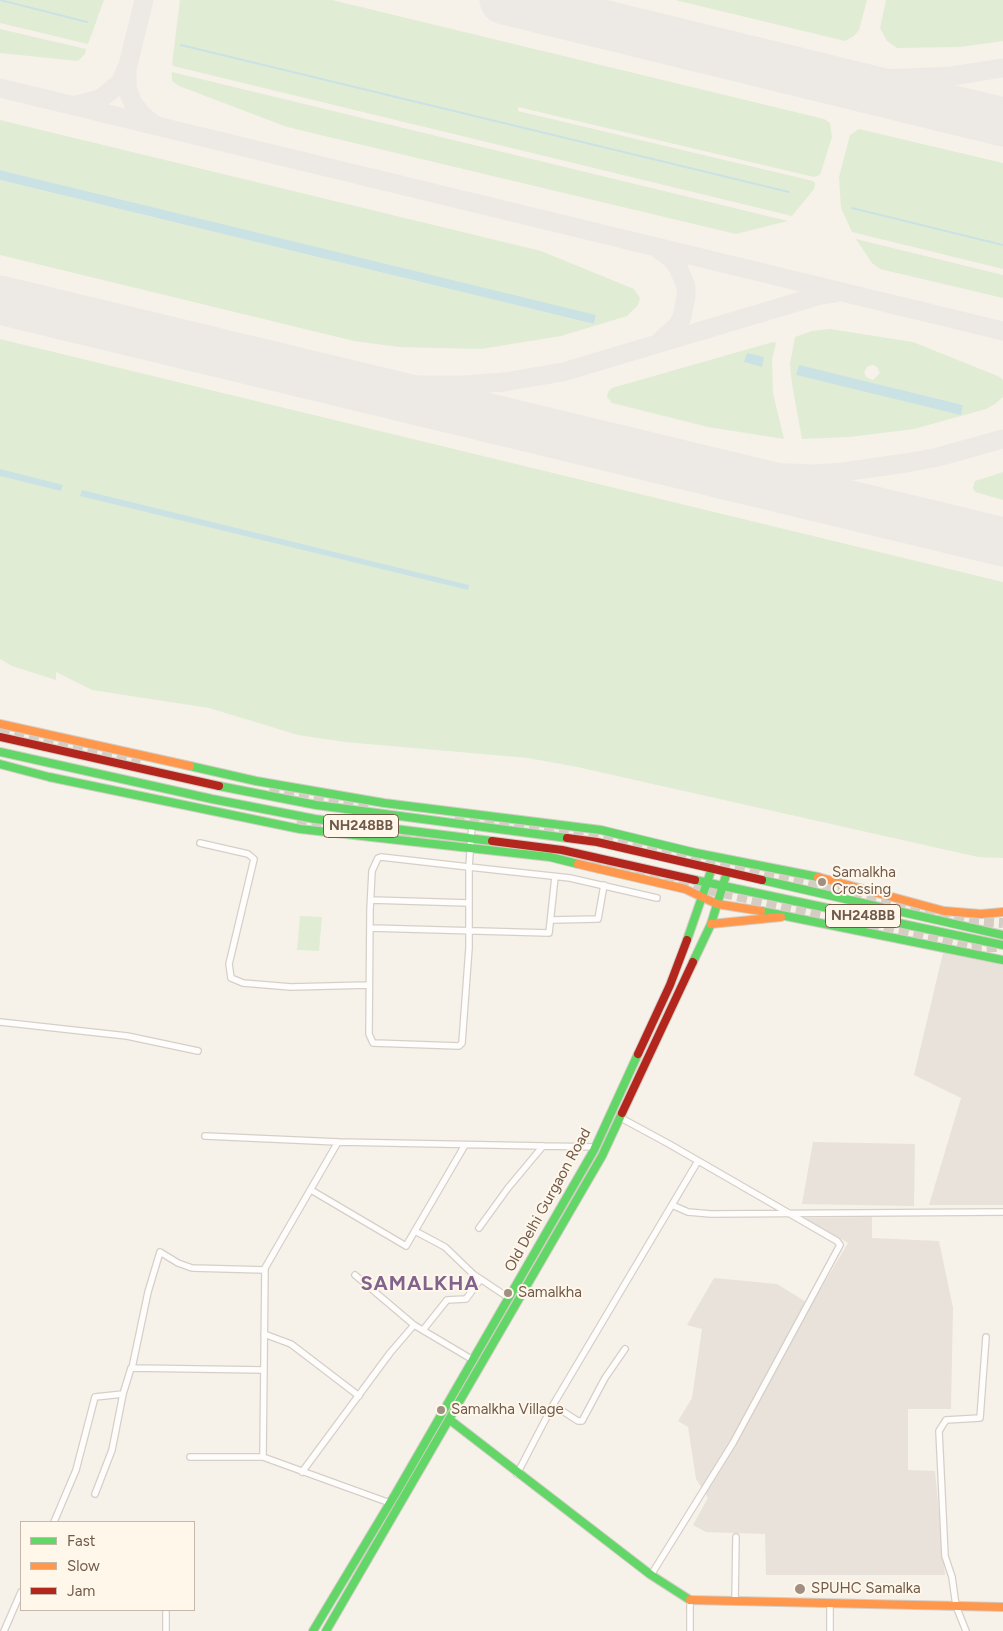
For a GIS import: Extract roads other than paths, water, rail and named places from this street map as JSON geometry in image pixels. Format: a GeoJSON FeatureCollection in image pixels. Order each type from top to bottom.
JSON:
{"type":"FeatureCollection","features":[{"type":"Feature","properties":{"kind":"main road"},"geometry":{"type":"LineString","coordinates":[[0,724],[256,782],[384,803],[601,830],[696,853],[810,874],[944,911],[981,914],[1003,912]]}},
{"type":"Feature","properties":{"kind":"main road","name":"NH248BB"},"geometry":{"type":"LineString","coordinates":[[0,737],[212,785],[316,805],[472,824],[597,842],[1003,935]]}},
{"type":"Feature","properties":{"kind":"main road","name":"NH248BB"},"geometry":{"type":"LineString","coordinates":[[0,752],[212,799],[315,819],[562,850],[723,887],[1003,945]]}},
{"type":"Feature","properties":{"kind":"main road"},"geometry":{"type":"LineString","coordinates":[[0,764],[48,778],[300,829],[550,857],[685,889],[717,904],[800,918],[1003,960]]}},
{"type":"Feature","properties":{"kind":"main road","name":"Old Delhi Gurgaon Road"},"geometry":{"type":"LineString","coordinates":[[313,1631],[390,1503],[594,1149],[670,985],[704,897],[712,868]]}},
{"type":"Feature","properties":{"kind":"main road","name":"Old Delhi Gurgaon Road"},"geometry":{"type":"LineString","coordinates":[[326,1631],[602,1156],[711,924],[727,872]]}},
{"type":"Feature","properties":{"kind":"main road"},"geometry":{"type":"LineString","coordinates":[[711,924],[786,917],[800,918]]}},
{"type":"Feature","properties":{"kind":"main road"},"geometry":{"type":"LineString","coordinates":[[594,1149],[602,1156]]}},
{"type":"Feature","properties":{"kind":"main road"},"geometry":{"type":"LineString","coordinates":[[450,1420],[517,1474],[651,1575],[690,1600],[1003,1607]]}},
{"type":"Feature","properties":{"kind":"main road"},"geometry":{"type":"LineString","coordinates":[[322,1616],[331,1622]]}},
{"type":"Feature","properties":{"kind":"street"},"geometry":{"type":"LineString","coordinates":[[472,824],[470,839],[469,866],[468,930],[461,1045],[373,1044],[369,1034],[371,900],[373,867],[376,860],[381,857],[469,866],[555,877],[604,885],[657,898]]}},
{"type":"Feature","properties":{"kind":"street"},"geometry":{"type":"LineString","coordinates":[[200,843],[248,854],[254,859],[229,964],[231,978],[243,983],[291,987],[369,985]]}},
{"type":"Feature","properties":{"kind":"street"},"geometry":{"type":"LineString","coordinates":[[370,928],[549,933],[552,920],[555,877]]}},
{"type":"Feature","properties":{"kind":"street"},"geometry":{"type":"LineString","coordinates":[[552,920],[598,919],[604,885]]}},
{"type":"Feature","properties":{"kind":"street"},"geometry":{"type":"LineString","coordinates":[[371,900],[469,903]]}},
{"type":"Feature","properties":{"kind":"street"},"geometry":{"type":"LineString","coordinates":[[0,1022],[118,1035],[198,1051]]}},
{"type":"Feature","properties":{"kind":"street"},"geometry":{"type":"LineString","coordinates":[[621,1118],[837,1241],[840,1248],[733,1443],[651,1575]]}},
{"type":"Feature","properties":{"kind":"street"},"geometry":{"type":"LineString","coordinates":[[205,1136],[338,1142],[465,1146],[543,1146],[594,1149]]}},
{"type":"Feature","properties":{"kind":"street"},"geometry":{"type":"LineString","coordinates":[[263,1457],[265,1270],[338,1142]]}},
{"type":"Feature","properties":{"kind":"street"},"geometry":{"type":"LineString","coordinates":[[311,1190],[404,1246],[415,1231],[465,1146]]}},
{"type":"Feature","properties":{"kind":"street"},"geometry":{"type":"LineString","coordinates":[[479,1228],[508,1188],[543,1146]]}},
{"type":"Feature","properties":{"kind":"street"},"geometry":{"type":"LineString","coordinates":[[517,1474],[553,1405],[698,1161]]}},
{"type":"Feature","properties":{"kind":"street"},"geometry":{"type":"LineString","coordinates":[[672,1205],[688,1212],[710,1214],[1003,1212]]}},
{"type":"Feature","properties":{"kind":"street"},"geometry":{"type":"LineString","coordinates":[[415,1231],[445,1247],[480,1280],[509,1298]]}},
{"type":"Feature","properties":{"kind":"street"},"geometry":{"type":"LineString","coordinates":[[95,1494],[112,1450],[148,1292],[160,1252],[178,1263],[192,1268],[265,1270]]}},
{"type":"Feature","properties":{"kind":"street"},"geometry":{"type":"LineString","coordinates":[[355,1275],[414,1325],[473,1360]]}},
{"type":"Feature","properties":{"kind":"street"},"geometry":{"type":"LineString","coordinates":[[423,1330],[447,1300],[467,1298],[480,1280]]}},
{"type":"Feature","properties":{"kind":"street"},"geometry":{"type":"LineString","coordinates":[[302,1472],[414,1325]]}},
{"type":"Feature","properties":{"kind":"street"},"geometry":{"type":"LineString","coordinates":[[264,1334],[290,1344],[359,1396]]}},
{"type":"Feature","properties":{"kind":"street"},"geometry":{"type":"LineString","coordinates":[[966,1631],[956,1606],[944,1549],[939,1432],[946,1420],[980,1418],[986,1337]]}},
{"type":"Feature","properties":{"kind":"street"},"geometry":{"type":"LineString","coordinates":[[553,1405],[578,1421],[582,1421],[605,1378],[625,1349]]}},
{"type":"Feature","properties":{"kind":"street"},"geometry":{"type":"LineString","coordinates":[[132,1368],[264,1370]]}},
{"type":"Feature","properties":{"kind":"street"},"geometry":{"type":"LineString","coordinates":[[54,1521],[76,1470],[95,1397],[124,1394]]}},
{"type":"Feature","properties":{"kind":"street"},"geometry":{"type":"LineString","coordinates":[[190,1458],[263,1457],[390,1503]]}},
{"type":"Feature","properties":{"kind":"street"},"geometry":{"type":"LineString","coordinates":[[735,1602],[736,1537]]}},
{"type":"Feature","properties":{"kind":"street"},"geometry":{"type":"LineString","coordinates":[[4,1631],[20,1594]]}},
{"type":"Feature","properties":{"kind":"street"},"geometry":{"type":"LineString","coordinates":[[690,1600],[690,1631]]}},
{"type":"Feature","properties":{"kind":"street"},"geometry":{"type":"LineString","coordinates":[[830,1604],[830,1631]]}},
{"type":"Feature","properties":{"kind":"street"},"geometry":{"type":"LineString","coordinates":[[166,1611],[166,1631]]}},
{"type":"Feature","properties":{"kind":"water"},"geometry":{"type":"Polygon","coordinates":[[[0,170],[596,315],[594,324],[0,180],[0,170]]]}},
{"type":"Feature","properties":{"kind":"water"},"geometry":{"type":"Polygon","coordinates":[[[747,353],[764,357],[762,367],[744,362],[747,353]]]}},
{"type":"Feature","properties":{"kind":"water"},"geometry":{"type":"Polygon","coordinates":[[[799,365],[963,405],[961,415],[796,375],[799,365]]]}},
{"type":"Feature","properties":{"kind":"water"},"geometry":{"type":"Polygon","coordinates":[[[0,469],[63,485],[61,491],[0,476],[0,469]]]}},
{"type":"Feature","properties":{"kind":"water"},"geometry":{"type":"Polygon","coordinates":[[[82,490],[469,585],[468,590],[80,496],[82,490]]]}},
{"type":"Feature","properties":{"kind":"waterway"},"geometry":{"type":"LineString","coordinates":[[0,0],[87,22]]}},
{"type":"Feature","properties":{"kind":"waterway"},"geometry":{"type":"LineString","coordinates":[[181,45],[789,192]]}},
{"type":"Feature","properties":{"kind":"waterway"},"geometry":{"type":"LineString","coordinates":[[852,208],[1003,245]]}},
{"type":"Feature","properties":{"kind":"tunnel"},"geometry":{"type":"LineString","coordinates":[[0,729],[141,759]]}},
{"type":"Feature","properties":{"kind":"tunnel"},"geometry":{"type":"LineString","coordinates":[[270,787],[317,797],[369,804]]}},
{"type":"Feature","properties":{"kind":"tunnel"},"geometry":{"type":"LineString","coordinates":[[455,815],[570,831],[974,921],[1003,923]]}},
{"type":"Feature","properties":{"kind":"tunnel"},"geometry":{"type":"LineString","coordinates":[[297,820],[500,848]]}},
{"type":"Feature","properties":{"kind":"tunnel"},"geometry":{"type":"LineString","coordinates":[[547,854],[970,948],[1000,947]]}},
{"type":"Feature","properties":{"kind":"place","name":"Samalkha Crossing"},"geometry":{"type":"Point","coordinates":[822,882]}},
{"type":"Feature","properties":{"kind":"place","name":"Samalkha"},"geometry":{"type":"Point","coordinates":[508,1293]}},
{"type":"Feature","properties":{"kind":"place","name":"Samalkha Village"},"geometry":{"type":"Point","coordinates":[441,1410]}},
{"type":"Feature","properties":{"kind":"place","name":"SPUHC Samalka"},"geometry":{"type":"Point","coordinates":[800,1589]}},
{"type":"Feature","properties":{"kind":"district","name":"SAMALKHA"},"geometry":{"type":"Point","coordinates":[420,1284]}}]}
